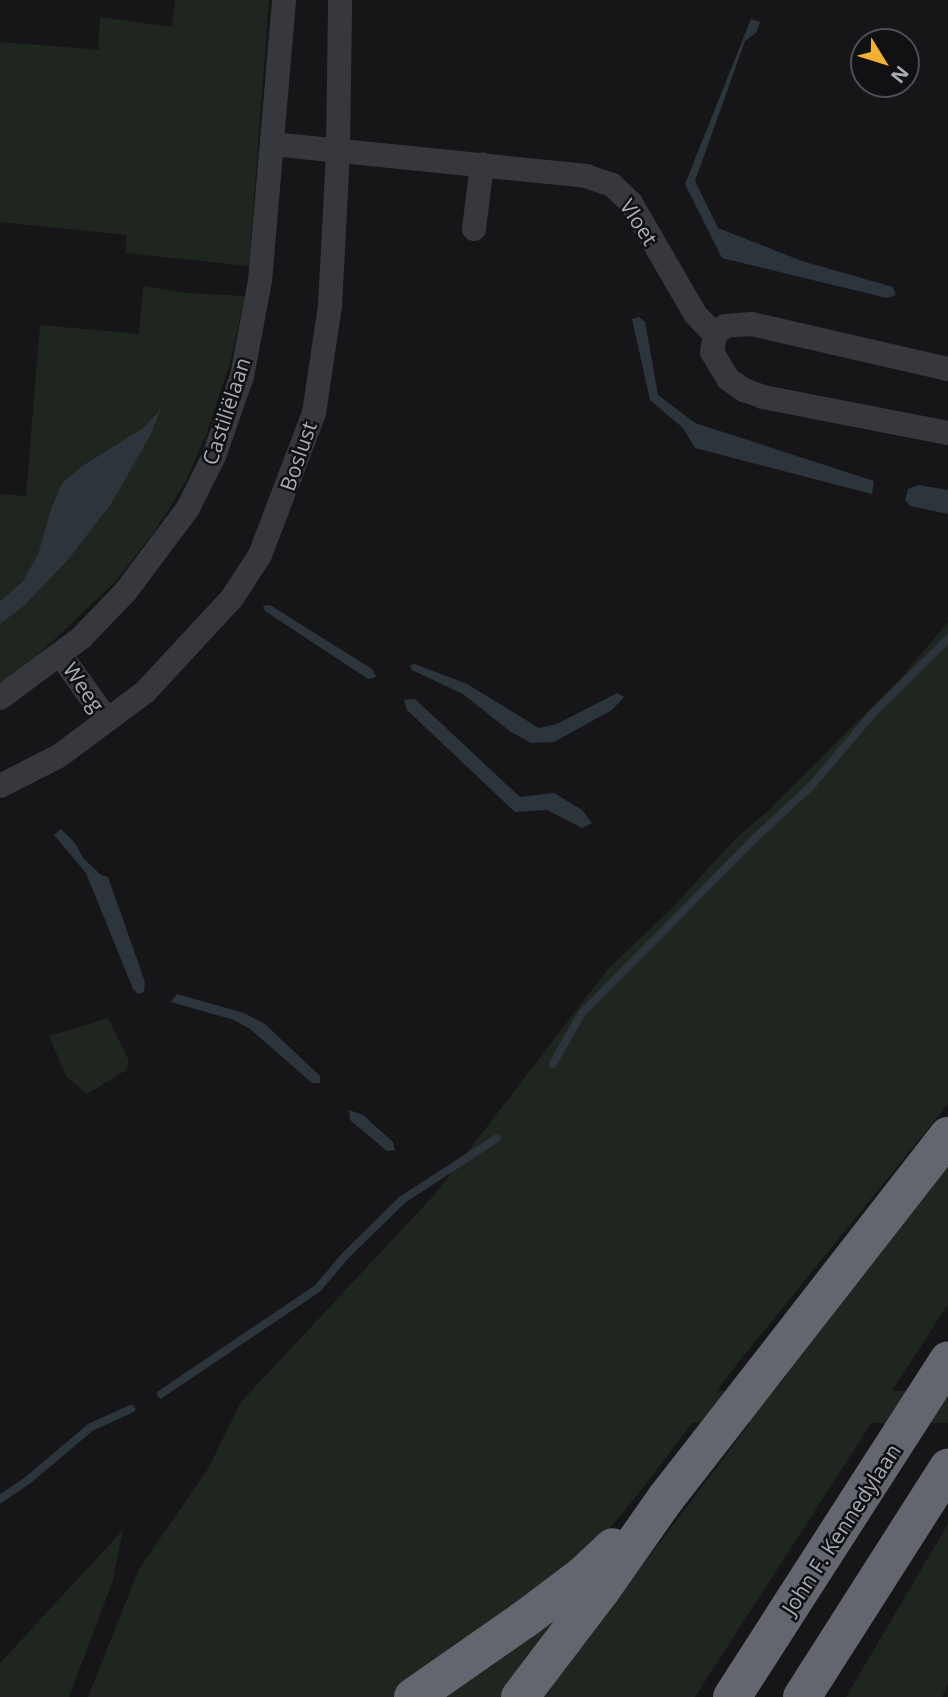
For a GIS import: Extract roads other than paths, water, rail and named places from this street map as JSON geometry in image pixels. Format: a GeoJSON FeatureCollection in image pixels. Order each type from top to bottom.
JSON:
{"type":"FeatureCollection","features":[{"type":"Feature","properties":{"kind":"highway"},"geometry":{"type":"LineString","coordinates":[[520,1697],[602,1590],[666,1498],[948,1136]]}},
{"type":"Feature","properties":{"kind":"highway","name":"John F. Kennedylaan"},"geometry":{"type":"LineString","coordinates":[[732,1697],[948,1360]]}},
{"type":"Feature","properties":{"kind":"highway"},"geometry":{"type":"LineString","coordinates":[[802,1697],[948,1468]]}},
{"type":"Feature","properties":{"kind":"highway"},"geometry":{"type":"LineString","coordinates":[[413,1697],[582,1576],[666,1498]]}},
{"type":"Feature","properties":{"kind":"street","name":"Castiliëlaan"},"geometry":{"type":"LineString","coordinates":[[0,698],[60,654],[126,592],[188,508],[214,456],[242,376],[260,281],[284,0]]}},
{"type":"Feature","properties":{"kind":"street","name":"Boslust"},"geometry":{"type":"LineString","coordinates":[[0,786],[59,756],[145,692],[232,598],[260,555],[314,413],[330,306],[338,151],[340,0]]}},
{"type":"Feature","properties":{"kind":"street","name":"Vloet"},"geometry":{"type":"LineString","coordinates":[[272,144],[586,176],[612,185],[631,203],[695,314],[715,335]]}},
{"type":"Feature","properties":{"kind":"street"},"geometry":{"type":"LineString","coordinates":[[474,229],[482,164]]}},
{"type":"Feature","properties":{"kind":"street"},"geometry":{"type":"LineString","coordinates":[[948,369],[752,324],[733,323],[715,335],[712,352],[727,379],[744,390],[763,397],[948,433]]}},
{"type":"Feature","properties":{"kind":"street","name":"Weeg"},"geometry":{"type":"LineString","coordinates":[[60,654],[107,720]]}},
{"type":"Feature","properties":{"kind":"waterway"},"geometry":{"type":"LineString","coordinates":[[553,1064],[582,1013],[752,841],[812,785],[875,711],[948,639]]}},
{"type":"Feature","properties":{"kind":"waterway"},"geometry":{"type":"LineString","coordinates":[[161,1394],[318,1288],[346,1255],[402,1200],[497,1138]]}},
{"type":"Feature","properties":{"kind":"waterway"},"geometry":{"type":"LineString","coordinates":[[0,1499],[28,1480],[91,1427],[131,1409]]}}]}
